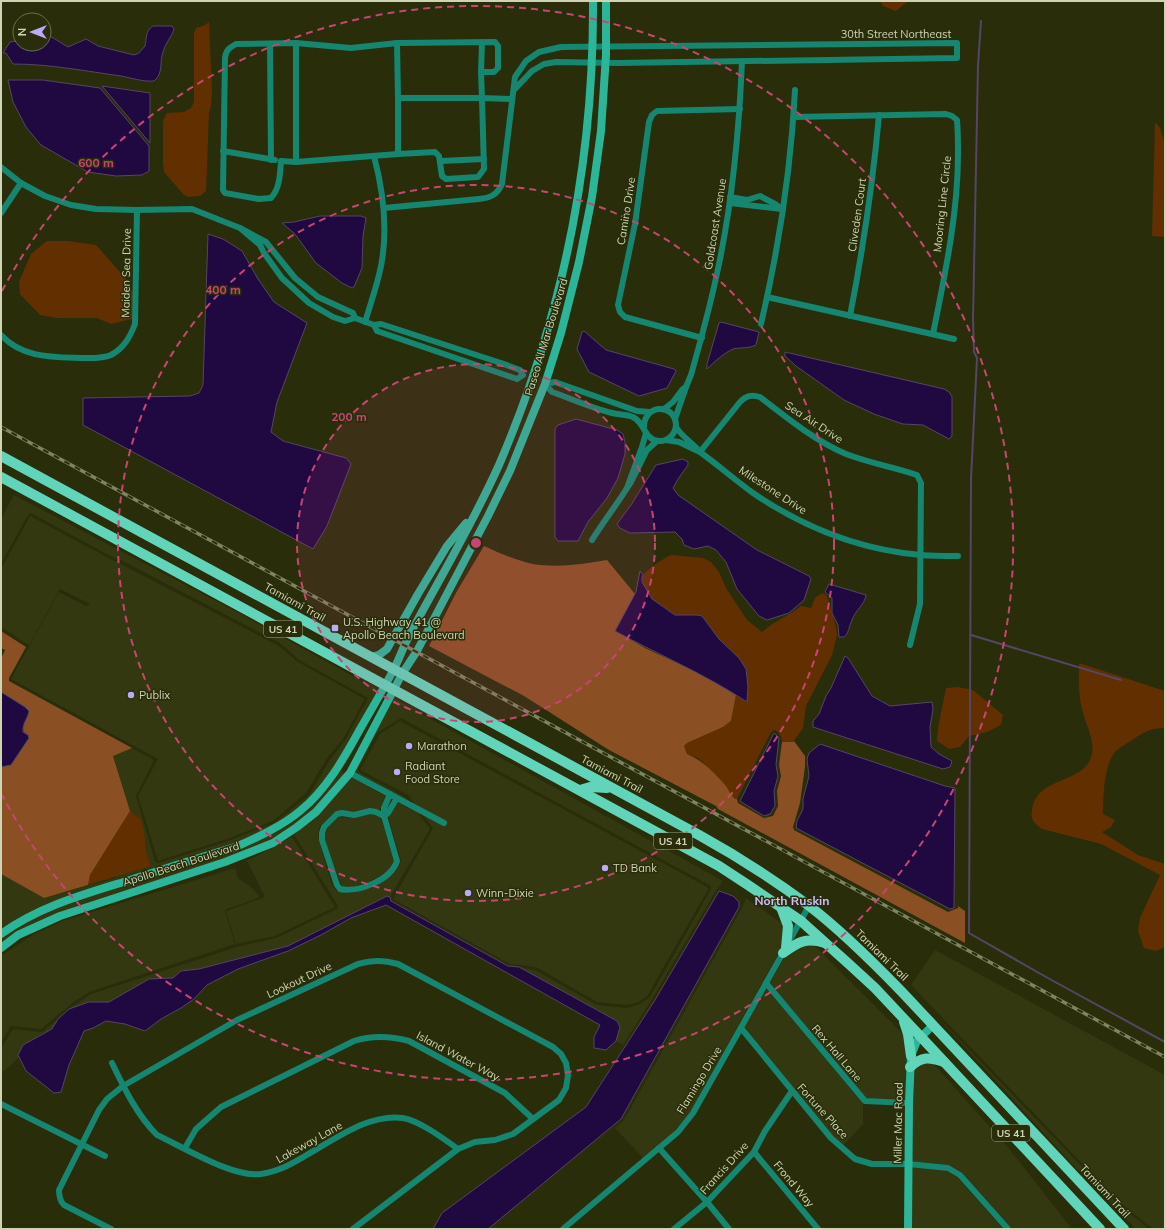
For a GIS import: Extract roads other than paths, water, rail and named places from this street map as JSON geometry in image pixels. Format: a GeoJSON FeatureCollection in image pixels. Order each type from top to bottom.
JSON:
{"type":"FeatureCollection","features":[{"type":"Feature","properties":{"kind":"main road","name":"Paseo Al Mar Boulevard"},"geometry":{"type":"LineString","coordinates":[[398,672],[405,645],[477,510],[498,466],[533,379],[550,326],[567,260],[581,184],[587,134],[593,47],[593,1]]}},
{"type":"Feature","properties":{"kind":"main road","name":"Paseo Al Mar Boulevard"},"geometry":{"type":"LineString","coordinates":[[398,672],[417,652],[488,516],[510,471],[546,384],[579,262],[592,197],[600,131],[605,62],[606,1]]}},
{"type":"Feature","properties":{"kind":"main road"},"geometry":{"type":"LineString","coordinates":[[533,379],[546,384]]}},
{"type":"Feature","properties":{"kind":"main road","name":"Tamiami Trail"},"geometry":{"type":"LineString","coordinates":[[1,456],[728,851],[754,867],[809,906],[843,934],[872,962],[934,1025],[1124,1229]]}},
{"type":"Feature","properties":{"kind":"main road","name":"US 41"},"geometry":{"type":"LineString","coordinates":[[1,477],[719,866],[781,907],[828,944],[875,988],[1100,1229]]}},
{"type":"Feature","properties":{"kind":"main road"},"geometry":{"type":"LineString","coordinates":[[32,493],[41,478]]}},
{"type":"Feature","properties":{"kind":"main road"},"geometry":{"type":"LineString","coordinates":[[372,657],[379,655],[387,649],[447,546],[477,510]]}},
{"type":"Feature","properties":{"kind":"main road"},"geometry":{"type":"LineString","coordinates":[[180,574],[189,558]]}},
{"type":"Feature","properties":{"kind":"main road","name":"Apollo Beach Boulevard"},"geometry":{"type":"LineString","coordinates":[[1,934],[34,914],[66,900],[238,846],[264,834],[299,812],[321,790],[338,766],[398,672]]}},
{"type":"Feature","properties":{"kind":"main road","name":"Apollo Beach Boulevard"},"geometry":{"type":"LineString","coordinates":[[1,948],[18,935],[60,916],[237,858],[273,843],[297,827],[316,812],[350,773],[389,687]]}},
{"type":"Feature","properties":{"kind":"main road"},"geometry":{"type":"LineString","coordinates":[[338,766],[350,773]]}},
{"type":"Feature","properties":{"kind":"main road"},"geometry":{"type":"LineString","coordinates":[[580,790],[590,787],[613,789]]}},
{"type":"Feature","properties":{"kind":"main road"},"geometry":{"type":"LineString","coordinates":[[781,907],[788,926],[784,950]]}},
{"type":"Feature","properties":{"kind":"main road"},"geometry":{"type":"LineString","coordinates":[[784,950],[805,940],[828,944]]}},
{"type":"Feature","properties":{"kind":"main road"},"geometry":{"type":"LineString","coordinates":[[902,1016],[908,1034],[911,1056]]}},
{"type":"Feature","properties":{"kind":"main road","name":"Miller Mac Road"},"geometry":{"type":"LineString","coordinates":[[908,1229],[911,1056],[914,1047],[921,1037],[934,1025]]}},
{"type":"Feature","properties":{"kind":"main road"},"geometry":{"type":"LineString","coordinates":[[910,1067],[921,1059],[934,1059],[945,1062]]}},
{"type":"Feature","properties":{"kind":"street"},"geometry":{"type":"LineString","coordinates":[[223,151],[272,160],[296,162],[436,152],[441,161],[442,176],[446,180],[478,177],[484,169],[481,72],[482,42]]}},
{"type":"Feature","properties":{"kind":"street"},"geometry":{"type":"LineString","coordinates":[[296,43],[296,162]]}},
{"type":"Feature","properties":{"kind":"street"},"geometry":{"type":"LineString","coordinates":[[281,161],[275,194],[271,198],[259,199],[225,193],[223,187],[223,151],[225,58],[227,50],[236,44],[296,43],[351,48],[397,43],[497,43],[498,65],[496,71],[481,72]]}},
{"type":"Feature","properties":{"kind":"street"},"geometry":{"type":"LineString","coordinates":[[397,43],[398,154]]}},
{"type":"Feature","properties":{"kind":"street","name":"30th Street Northeast"},"geometry":{"type":"LineString","coordinates":[[384,208],[488,198],[494,195],[502,184],[515,77],[526,60],[539,52],[554,48],[593,47],[956,43],[956,58],[556,62],[544,64],[532,71],[514,90]]}},
{"type":"Feature","properties":{"kind":"street"},"geometry":{"type":"LineString","coordinates":[[270,44],[272,160]]}},
{"type":"Feature","properties":{"kind":"street","name":"Goldcoast Avenue"},"geometry":{"type":"LineString","coordinates":[[675,419],[691,375],[702,338],[716,278],[730,200],[740,109],[742,61]]}},
{"type":"Feature","properties":{"kind":"street"},"geometry":{"type":"LineString","coordinates":[[761,324],[783,210],[790,162],[795,90]]}},
{"type":"Feature","properties":{"kind":"street"},"geometry":{"type":"LineString","coordinates":[[398,98],[512,99]]}},
{"type":"Feature","properties":{"kind":"street","name":"Camino Drive"},"geometry":{"type":"LineString","coordinates":[[702,338],[625,317],[620,312],[618,305],[635,224],[649,122],[652,116],[657,111],[740,109]]}},
{"type":"Feature","properties":{"kind":"street","name":"Mooring Line Circle"},"geometry":{"type":"LineString","coordinates":[[794,117],[946,114],[957,120],[958,174],[954,215],[944,280],[933,334]]}},
{"type":"Feature","properties":{"kind":"street","name":"Cliveden Court"},"geometry":{"type":"LineString","coordinates":[[850,316],[864,245],[879,115]]}},
{"type":"Feature","properties":{"kind":"street"},"geometry":{"type":"LineString","coordinates":[[365,322],[380,273],[384,237],[384,208],[374,156]]}},
{"type":"Feature","properties":{"kind":"street"},"geometry":{"type":"LineString","coordinates":[[441,161],[484,159]]}},
{"type":"Feature","properties":{"kind":"street"},"geometry":{"type":"LineString","coordinates":[[1,167],[21,183],[45,196],[71,204],[96,209],[192,209],[240,228],[266,242],[295,278],[318,296],[352,314],[355,318],[374,325],[381,324],[502,363],[520,370],[523,375],[517,379],[434,352],[377,331],[374,325]]}},
{"type":"Feature","properties":{"kind":"street"},"geometry":{"type":"LineString","coordinates":[[1,213],[21,183]]}},
{"type":"Feature","properties":{"kind":"street"},"geometry":{"type":"LineString","coordinates":[[730,200],[747,200],[760,196],[783,210]]}},
{"type":"Feature","properties":{"kind":"street"},"geometry":{"type":"LineString","coordinates":[[730,200],[783,210]]}},
{"type":"Feature","properties":{"kind":"street","name":"Maiden Sea Drive"},"geometry":{"type":"LineString","coordinates":[[1,335],[16,347],[33,354],[47,357],[97,358],[109,356],[118,351],[131,334],[135,324],[137,210]]}},
{"type":"Feature","properties":{"kind":"street"},"geometry":{"type":"LineString","coordinates":[[240,228],[260,245],[282,278],[309,303],[334,317],[345,321],[355,318]]}},
{"type":"Feature","properties":{"kind":"street"},"geometry":{"type":"LineString","coordinates":[[767,298],[954,339]]}},
{"type":"Feature","properties":{"kind":"street"},"geometry":{"type":"LineString","coordinates":[[592,540],[604,520],[618,503],[631,482],[647,450],[657,441],[666,440],[672,435],[676,427],[675,419],[670,412],[664,409],[658,409],[650,412],[637,411],[555,382],[546,384],[552,392],[613,414],[626,414],[635,418],[650,437],[657,441]]}},
{"type":"Feature","properties":{"kind":"street","name":"Goldcoast Avenue"},"geometry":{"type":"LineString","coordinates":[[664,409],[673,402],[686,387]]}},
{"type":"Feature","properties":{"kind":"street","name":"Sea Air Drive"},"geometry":{"type":"LineString","coordinates":[[700,452],[746,397],[753,395],[760,396],[794,423],[846,454],[872,463],[917,475],[921,484],[920,604],[910,645]]}},
{"type":"Feature","properties":{"kind":"street"},"geometry":{"type":"LineString","coordinates":[[627,488],[642,447],[645,430],[645,418],[650,412]]}},
{"type":"Feature","properties":{"kind":"street","name":"Milestone Drive"},"geometry":{"type":"LineString","coordinates":[[676,427],[682,437],[694,445],[700,452]]}},
{"type":"Feature","properties":{"kind":"street","name":"Milestone Drive"},"geometry":{"type":"LineString","coordinates":[[666,440],[679,442],[700,452],[753,492],[780,510],[811,526],[846,540],[885,550],[921,555],[958,556]]}},
{"type":"Feature","properties":{"kind":"street"},"geometry":{"type":"LineString","coordinates":[[350,773],[444,823]]}},
{"type":"Feature","properties":{"kind":"street"},"geometry":{"type":"LineString","coordinates":[[384,816],[370,811],[354,815],[342,813],[337,814],[324,827],[322,833],[323,843],[337,885],[340,889],[353,890],[370,884],[388,874],[395,867],[397,861],[384,816],[384,808],[390,794]]}},
{"type":"Feature","properties":{"kind":"street"},"geometry":{"type":"LineString","coordinates":[[384,816],[388,813],[397,798]]}},
{"type":"Feature","properties":{"kind":"street","name":"Flamingo Drive"},"geometry":{"type":"LineString","coordinates":[[563,1229],[678,1132],[692,1113],[809,906]]}},
{"type":"Feature","properties":{"kind":"street","name":"Lookout Drive"},"geometry":{"type":"LineString","coordinates":[[111,1229],[64,1205],[60,1199],[60,1190],[99,1110],[107,1099],[123,1086],[237,1020],[358,964],[372,960],[386,960],[398,964],[553,1047],[566,1063],[568,1075],[566,1088],[559,1100],[533,1119]]}},
{"type":"Feature","properties":{"kind":"street","name":"Rex Hall Lane"},"geometry":{"type":"LineString","coordinates":[[766,983],[864,1101],[909,1103]]}},
{"type":"Feature","properties":{"kind":"street","name":"Fortune Place"},"geometry":{"type":"LineString","coordinates":[[741,1028],[831,1138],[855,1159],[872,1164],[909,1164],[948,1168],[960,1175],[1008,1229]]}},
{"type":"Feature","properties":{"kind":"street","name":"Island Water Way"},"geometry":{"type":"LineString","coordinates":[[185,1148],[196,1129],[220,1107],[364,1037],[393,1036],[409,1041],[505,1093],[533,1119]]}},
{"type":"Feature","properties":{"kind":"street","name":"Lakeway Lane"},"geometry":{"type":"LineString","coordinates":[[112,1063],[123,1086],[142,1117],[149,1127],[157,1134],[225,1168],[242,1174],[260,1174],[279,1170],[356,1128],[386,1118],[404,1118],[430,1130],[458,1149]]}},
{"type":"Feature","properties":{"kind":"street","name":"Francis Drive"},"geometry":{"type":"LineString","coordinates":[[674,1229],[707,1202],[754,1152],[765,1130],[792,1091]]}},
{"type":"Feature","properties":{"kind":"street"},"geometry":{"type":"LineString","coordinates":[[1,1104],[105,1156]]}},
{"type":"Feature","properties":{"kind":"street"},"geometry":{"type":"LineString","coordinates":[[353,1229],[458,1149],[475,1142],[495,1140],[513,1134],[533,1119]]}},
{"type":"Feature","properties":{"kind":"street"},"geometry":{"type":"LineString","coordinates":[[659,1148],[729,1229]]}},
{"type":"Feature","properties":{"kind":"street","name":"Frond Way"},"geometry":{"type":"LineString","coordinates":[[754,1152],[818,1229]]}},
{"type":"Feature","properties":{"kind":"waterway"},"geometry":{"type":"LineString","coordinates":[[981,21],[978,65],[973,320],[974,352],[977,358],[971,479],[969,933],[1165,1042]]}},
{"type":"Feature","properties":{"kind":"waterway"},"geometry":{"type":"LineString","coordinates":[[971,635],[1121,680]]}},
{"type":"Feature","properties":{"kind":"railway"},"geometry":{"type":"LineString","coordinates":[[1,427],[1165,1057]]}},
{"type":"Feature","properties":{"kind":"place","name":"U.S. Highway 41 @ Apollo Beach Boulevard"},"geometry":{"type":"Point","coordinates":[335,628]}},
{"type":"Feature","properties":{"kind":"place","name":"Publix"},"geometry":{"type":"Point","coordinates":[131,695]}},
{"type":"Feature","properties":{"kind":"place","name":"Marathon"},"geometry":{"type":"Point","coordinates":[409,746]}},
{"type":"Feature","properties":{"kind":"place","name":"Radiant Food Store"},"geometry":{"type":"Point","coordinates":[397,772]}},
{"type":"Feature","properties":{"kind":"place","name":"TD Bank"},"geometry":{"type":"Point","coordinates":[605,868]}},
{"type":"Feature","properties":{"kind":"place","name":"Winn-Dixie"},"geometry":{"type":"Point","coordinates":[468,893]}},
{"type":"Feature","properties":{"kind":"district","name":"North Ruskin"},"geometry":{"type":"Point","coordinates":[792,901]}}]}
